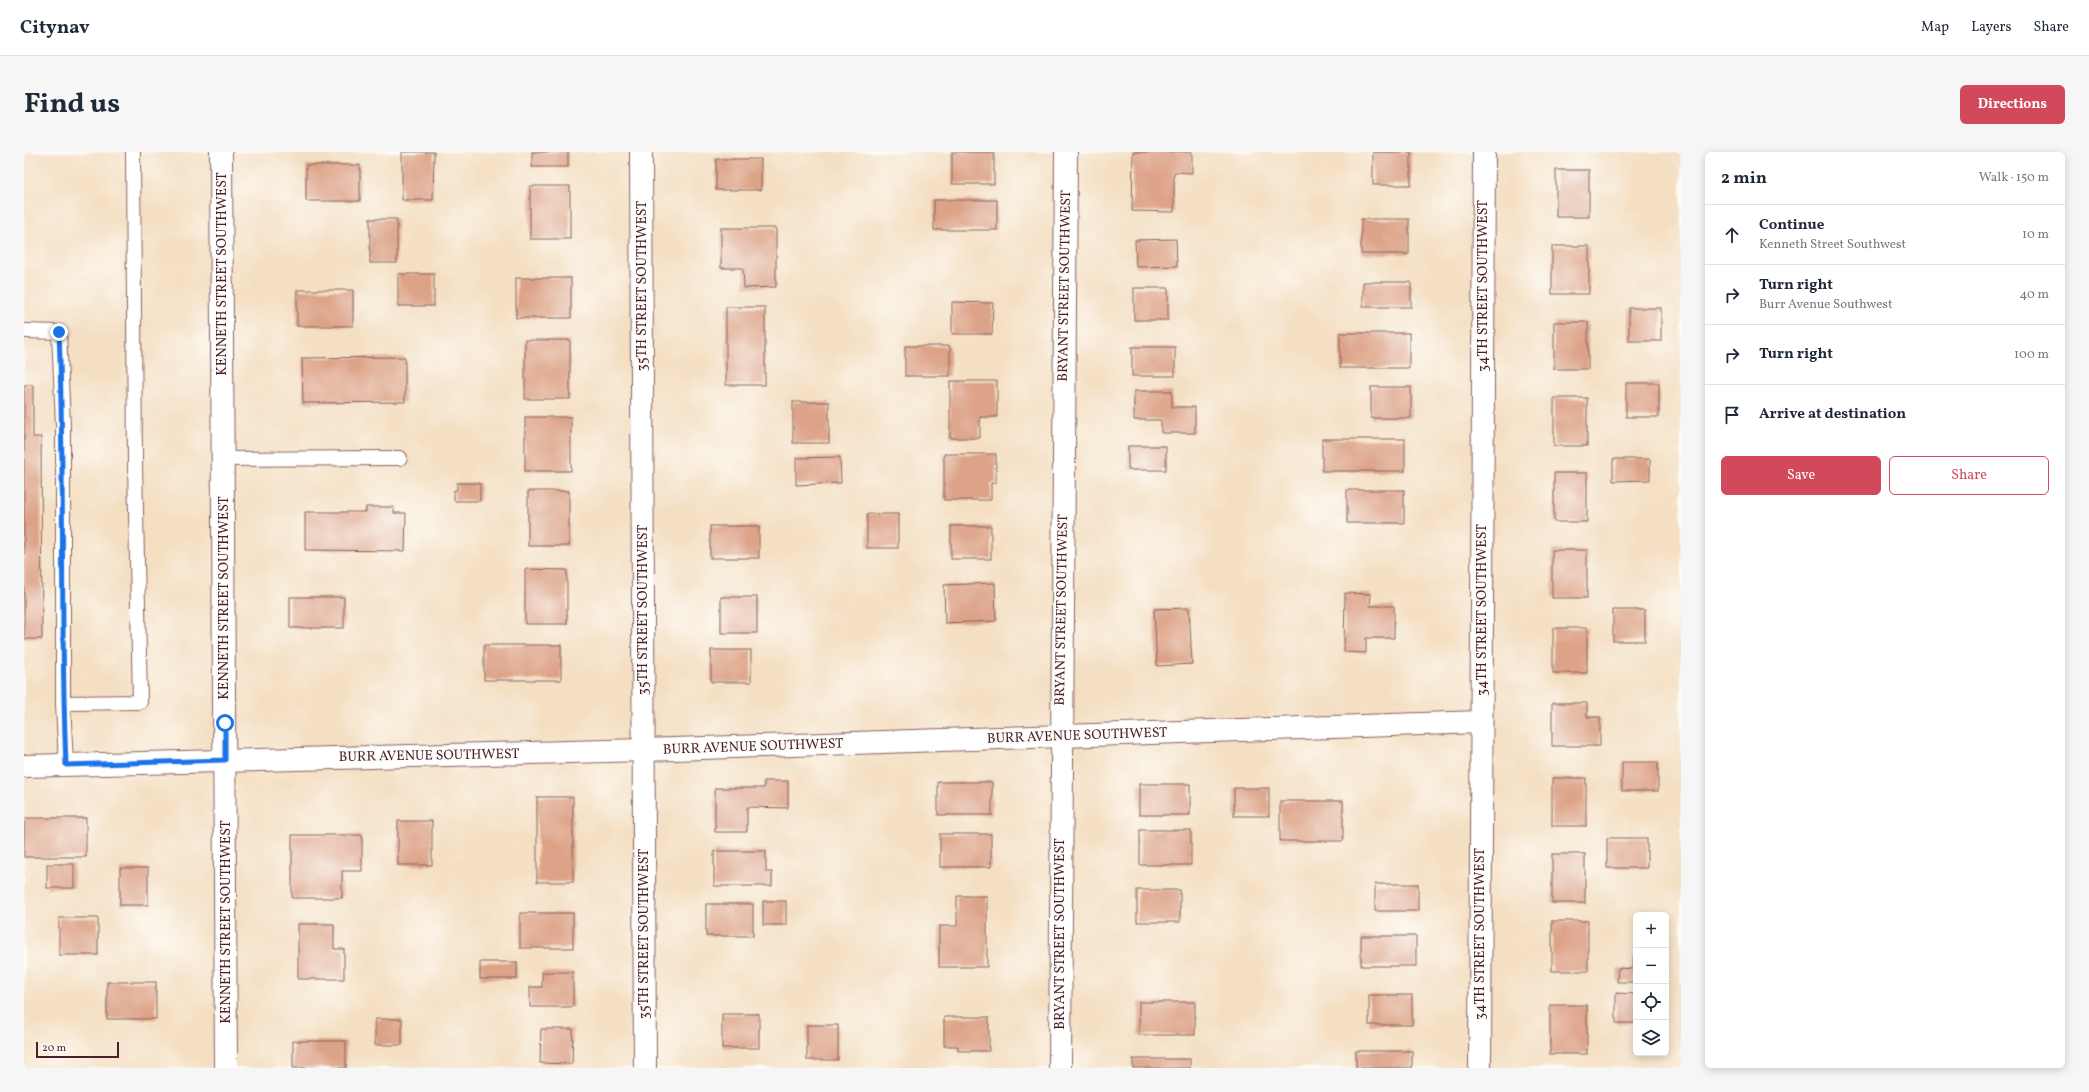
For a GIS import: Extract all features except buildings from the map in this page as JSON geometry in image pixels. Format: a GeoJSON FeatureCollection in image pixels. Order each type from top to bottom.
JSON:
{"type":"FeatureCollection","features":[{"type":"Feature","properties":{"kind":"street","name":"KENNETH STREET SOUTHWEST"},"geometry":{"type":"LineString","coordinates":[[221,152],[226,1068]]}},
{"type":"Feature","properties":{"kind":"street","name":"35TH STREET SOUTHWEST"},"geometry":{"type":"LineString","coordinates":[[641,152],[645,1068]]}},
{"type":"Feature","properties":{"kind":"street","name":"BRYANT STREET SOUTHWEST"},"geometry":{"type":"LineString","coordinates":[[1060,1068],[1066,152]]}},
{"type":"Feature","properties":{"kind":"street","name":"34TH STREET SOUTHWEST"},"geometry":{"type":"LineString","coordinates":[[1480,1068],[1484,152]]}},
{"type":"Feature","properties":{"kind":"street","name":"BURR AVENUE SOUTHWEST"},"geometry":{"type":"LineString","coordinates":[[24,766],[644,750],[1481,722]]}},
{"type":"Feature","properties":{"kind":"lane"},"geometry":{"type":"LineString","coordinates":[[63,703],[140,702],[135,464],[133,152]]}},
{"type":"Feature","properties":{"kind":"lane"},"geometry":{"type":"LineString","coordinates":[[24,331],[59,332],[63,426],[63,703],[66,765]]}},
{"type":"Feature","properties":{"kind":"lane"},"geometry":{"type":"LineString","coordinates":[[223,459],[400,458]]}},
{"type":"Feature","properties":{"kind":"route"},"geometry":{"type":"LineString","coordinates":[[59,332],[63,426],[63,703],[66,765],[225,760],[225,723]]}}]}
